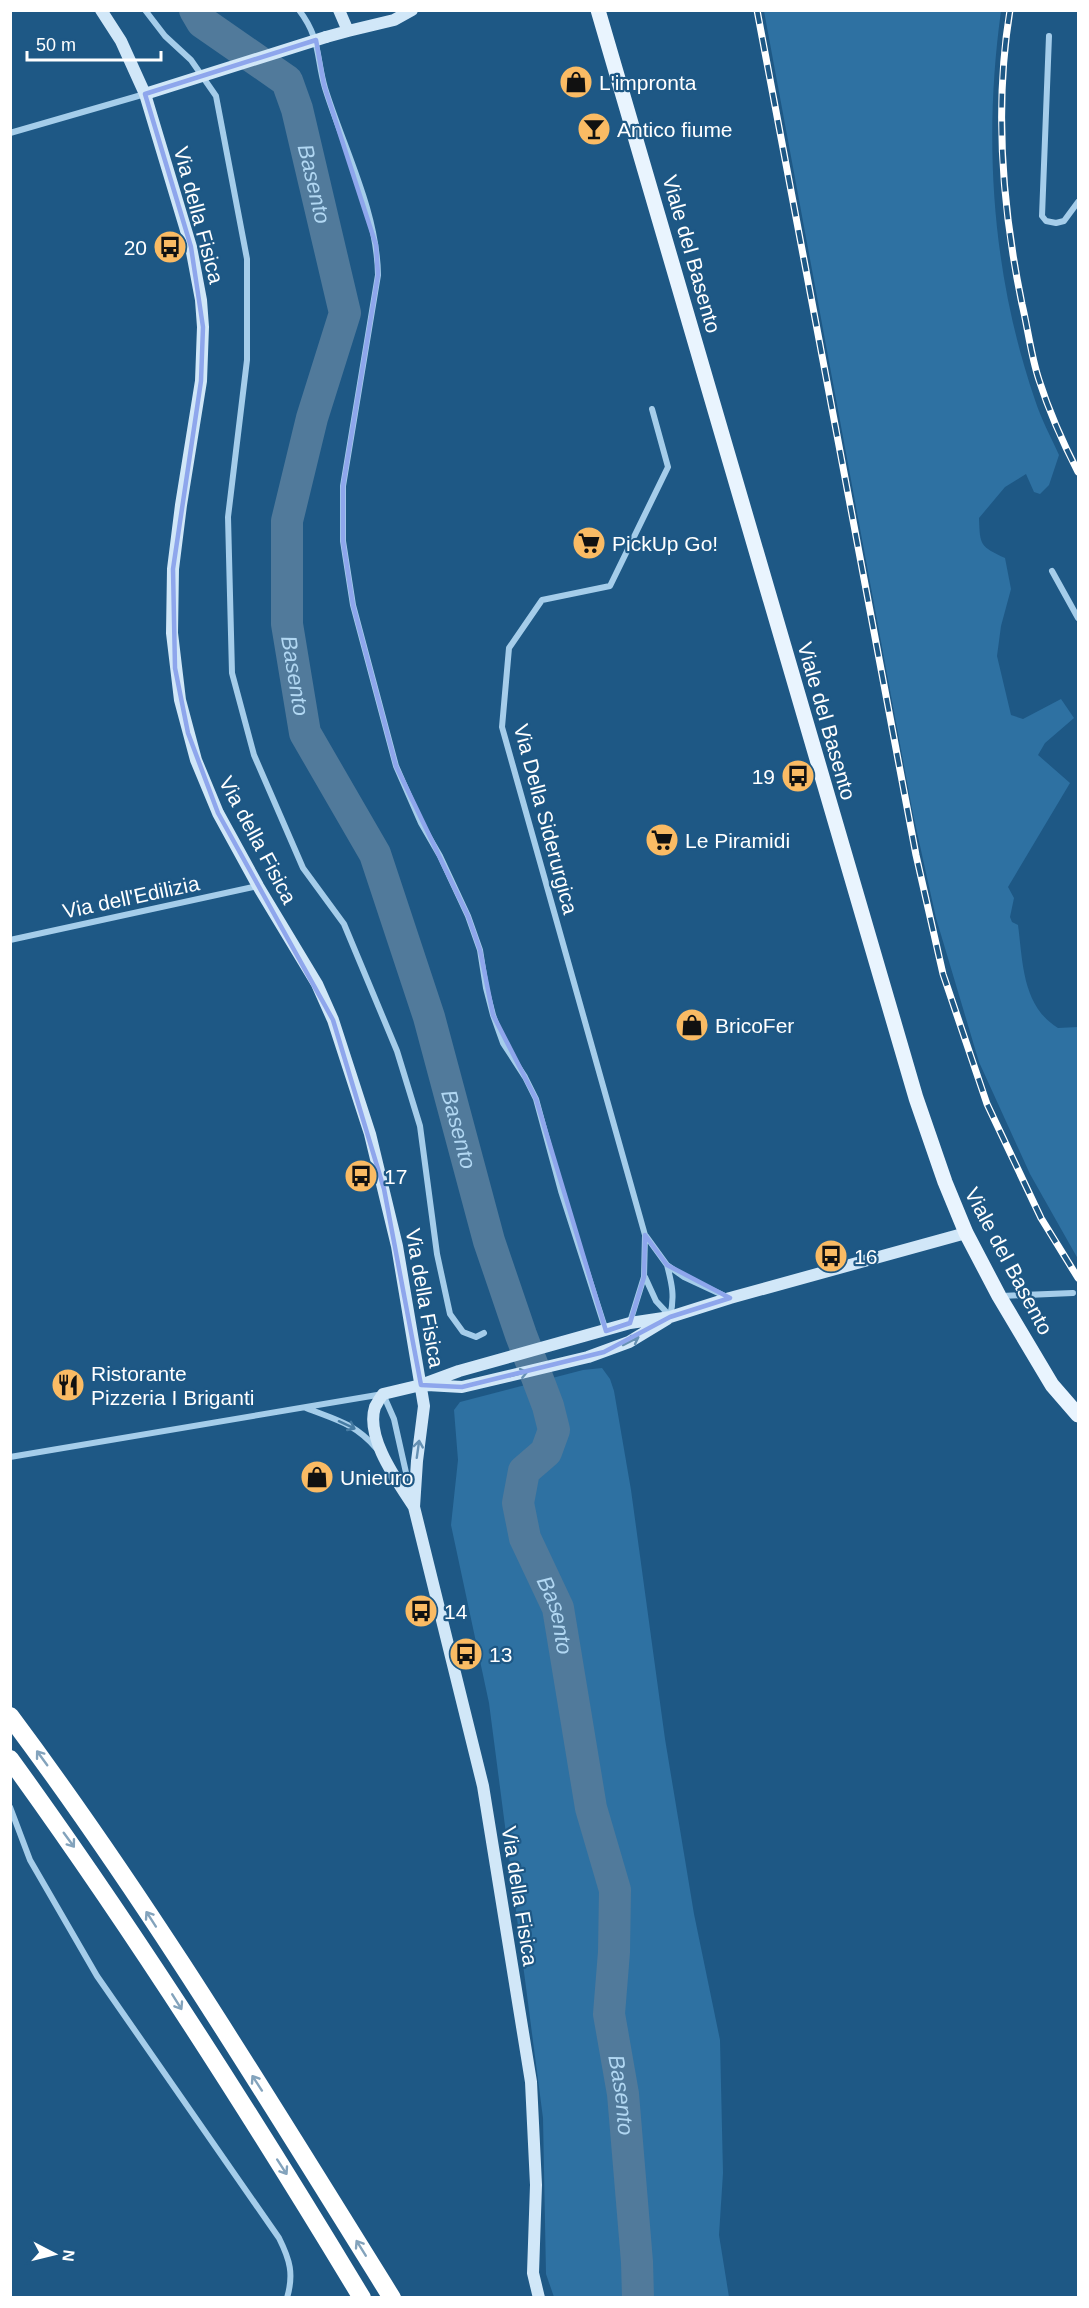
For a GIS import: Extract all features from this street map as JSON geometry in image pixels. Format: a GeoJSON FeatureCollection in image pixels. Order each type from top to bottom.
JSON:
{"type":"FeatureCollection","features":[{"type":"Feature","properties":{"kind":"highway"},"geometry":{"type":"LineString","coordinates":[[10,1716],[145,1909],[271,2104],[392,2298]]}},
{"type":"Feature","properties":{"kind":"highway"},"geometry":{"type":"LineString","coordinates":[[10,1759],[76,1850],[149,1958],[293,2184],[362,2298]]}},
{"type":"Feature","properties":{"kind":"main road","name":"Viale del Basento"},"geometry":{"type":"LineString","coordinates":[[598,10],[912,1086],[945,1182],[966,1233],[999,1296],[1052,1385],[1078,1415]]}},
{"type":"Feature","properties":{"kind":"street","name":"Via della Fisica"},"geometry":{"type":"LineString","coordinates":[[101,10],[121,41],[145,94],[197,273],[203,327],[201,381],[173,569],[172,623],[175,668],[188,733],[206,787],[230,838],[317,984],[333,1020],[352,1074],[384,1189],[424,1406],[414,1507],[483,1786],[531,2082],[536,2185],[533,2273],[538,2298]]}},
{"type":"Feature","properties":{"kind":"street"},"geometry":{"type":"LineString","coordinates":[[145,10],[165,36],[191,60],[216,96],[247,259],[247,360],[228,517],[232,673],[254,755],[303,868],[344,924],[397,1051],[420,1126],[437,1254],[450,1314],[463,1332],[476,1337],[484,1333]]}},
{"type":"Feature","properties":{"kind":"street"},"geometry":{"type":"LineString","coordinates":[[299,10],[313,30],[324,86],[362,196],[377,257],[378,275],[343,486],[343,541],[353,605],[396,766],[421,823],[440,856],[468,916],[480,950],[486,988],[503,1043],[536,1099],[561,1191],[606,1331]]}},
{"type":"Feature","properties":{"kind":"street"},"geometry":{"type":"LineString","coordinates":[[339,10],[348,31]]}},
{"type":"Feature","properties":{"kind":"street"},"geometry":{"type":"LineString","coordinates":[[10,133],[145,94],[326,37],[394,20],[412,10]]}},
{"type":"Feature","properties":{"kind":"street"},"geometry":{"type":"LineString","coordinates":[[1050,36],[1042,216],[1047,221],[1056,223],[1065,221],[1078,202]]}},
{"type":"Feature","properties":{"kind":"street","name":"Via Della Siderurgica"},"geometry":{"type":"LineString","coordinates":[[630,1323],[644,1277],[645,1235],[502,727],[509,648],[542,600],[610,586],[668,467],[652,409]]}},
{"type":"Feature","properties":{"kind":"street"},"geometry":{"type":"LineString","coordinates":[[1052,571],[1078,618]]}},
{"type":"Feature","properties":{"kind":"street","name":"Via dell'Edilizia"},"geometry":{"type":"LineString","coordinates":[[10,940],[258,886]]}},
{"type":"Feature","properties":{"kind":"street"},"geometry":{"type":"LineString","coordinates":[[10,1457],[305,1408],[421,1385],[459,1371],[630,1323],[670,1317],[730,1298],[966,1233]]}},
{"type":"Feature","properties":{"kind":"street","name":"Via Della Siderurgica"},"geometry":{"type":"LineString","coordinates":[[645,1235],[667,1265],[684,1277],[730,1298]]}},
{"type":"Feature","properties":{"kind":"street","name":"Via Della Siderurgica"},"geometry":{"type":"LineString","coordinates":[[667,1265],[674,1300],[670,1317]]}},
{"type":"Feature","properties":{"kind":"street","name":"Via Della Siderurgica"},"geometry":{"type":"LineString","coordinates":[[644,1277],[656,1302],[670,1317]]}},
{"type":"Feature","properties":{"kind":"street"},"geometry":{"type":"LineString","coordinates":[[999,1296],[1072,1293]]}},
{"type":"Feature","properties":{"kind":"street"},"geometry":{"type":"LineString","coordinates":[[421,1385],[462,1387],[588,1357],[629,1342],[670,1317]]}},
{"type":"Feature","properties":{"kind":"street","name":"Via della Fisica"},"geometry":{"type":"LineString","coordinates":[[382,1394],[375,1407],[374,1420],[381,1454],[414,1507]]}},
{"type":"Feature","properties":{"kind":"street"},"geometry":{"type":"LineString","coordinates":[[382,1394],[394,1419],[414,1507]]}},
{"type":"Feature","properties":{"kind":"street"},"geometry":{"type":"LineString","coordinates":[[305,1408],[350,1425],[364,1434],[381,1454]]}},
{"type":"Feature","properties":{"kind":"street"},"geometry":{"type":"LineString","coordinates":[[10,1807],[30,1860],[97,1976],[279,2238],[290,2260],[290,2286],[287,2298]]}},
{"type":"Feature","properties":{"kind":"highlighted area"},"geometry":{"type":"Polygon","coordinates":[[[316,40],[324,85],[376,245],[378,275],[343,486],[343,541],[353,605],[396,766],[468,916],[480,950],[493,1015],[536,1099],[606,1331],[630,1323],[644,1277],[645,1235],[667,1265],[730,1298],[670,1317],[604,1352],[462,1387],[421,1385],[384,1189],[333,1020],[218,813],[188,733],[175,668],[173,569],[201,381],[203,327],[191,247],[145,94],[316,40]]]}},
{"type":"Feature","properties":{"kind":"shaded area"},"geometry":{"type":"Polygon","coordinates":[[[764,11],[1001,11],[993,109],[993,158],[995,207],[1001,256],[1020,353],[1037,407],[1059,455],[1049,485],[1040,494],[1034,492],[1026,474],[1005,487],[979,518],[979,527],[983,544],[1005,558],[1011,589],[1001,626],[997,656],[1011,715],[1023,719],[1061,699],[1074,718],[1045,743],[1038,755],[1070,783],[1008,887],[1014,898],[1010,917],[1012,922],[1018,925],[1026,982],[1037,1008],[1058,1028],[1078,1027],[1078,1259],[1030,1174],[979,1062],[936,918],[913,814],[764,11]]]}},
{"type":"Feature","properties":{"kind":"shaded area"},"geometry":{"type":"Polygon","coordinates":[[[602,1368],[610,1379],[614,1391],[631,1490],[665,1739],[694,1914],[720,2040],[723,2173],[719,2235],[729,2297],[554,2297],[546,2274],[543,2118],[489,1703],[451,1525],[458,1460],[454,1410],[460,1402],[583,1370],[602,1368]]]}},
{"type":"Feature","properties":{"kind":"waterway","name":"Basento"},"geometry":{"type":"LineString","coordinates":[[195,10],[202,22],[287,81],[297,109],[345,313],[312,418],[287,521],[287,624],[305,733],[375,854],[429,1017],[489,1241],[548,1406],[554,1430],[546,1452],[524,1471],[518,1503],[525,1538],[558,1608],[591,1808],[615,1890],[614,1952],[609,2014],[623,2094],[638,2298]]}},
{"type":"Feature","properties":{"kind":"railway"},"geometry":{"type":"LineString","coordinates":[[757,10],[916,855],[943,974],[987,1104],[1041,1218],[1078,1278]]}},
{"type":"Feature","properties":{"kind":"railway"},"geometry":{"type":"LineString","coordinates":[[1010,10],[1005,47],[1001,121],[1009,231],[1036,371],[1052,415],[1078,472]]}},
{"type":"Feature","properties":{"kind":"place","name":"L'impronta"},"geometry":{"type":"Point","coordinates":[576,82]}},
{"type":"Feature","properties":{"kind":"place","name":"Antico fiume"},"geometry":{"type":"Point","coordinates":[594,129]}},
{"type":"Feature","properties":{"kind":"place","name":"20"},"geometry":{"type":"Point","coordinates":[170,247]}},
{"type":"Feature","properties":{"kind":"place","name":"PickUp Go!"},"geometry":{"type":"Point","coordinates":[589,543]}},
{"type":"Feature","properties":{"kind":"place","name":"19"},"geometry":{"type":"Point","coordinates":[798,776]}},
{"type":"Feature","properties":{"kind":"place","name":"Le Piramidi"},"geometry":{"type":"Point","coordinates":[662,840]}},
{"type":"Feature","properties":{"kind":"place","name":"BricoFer"},"geometry":{"type":"Point","coordinates":[692,1025]}},
{"type":"Feature","properties":{"kind":"place","name":"17"},"geometry":{"type":"Point","coordinates":[361,1176]}},
{"type":"Feature","properties":{"kind":"place","name":"16"},"geometry":{"type":"Point","coordinates":[831,1256]}},
{"type":"Feature","properties":{"kind":"place","name":"Ristorante Pizzeria I Briganti"},"geometry":{"type":"Point","coordinates":[68,1385]}},
{"type":"Feature","properties":{"kind":"place","name":"Unieuro"},"geometry":{"type":"Point","coordinates":[317,1477]}},
{"type":"Feature","properties":{"kind":"place","name":"14"},"geometry":{"type":"Point","coordinates":[421,1611]}},
{"type":"Feature","properties":{"kind":"place","name":"13"},"geometry":{"type":"Point","coordinates":[466,1654]}}]}
